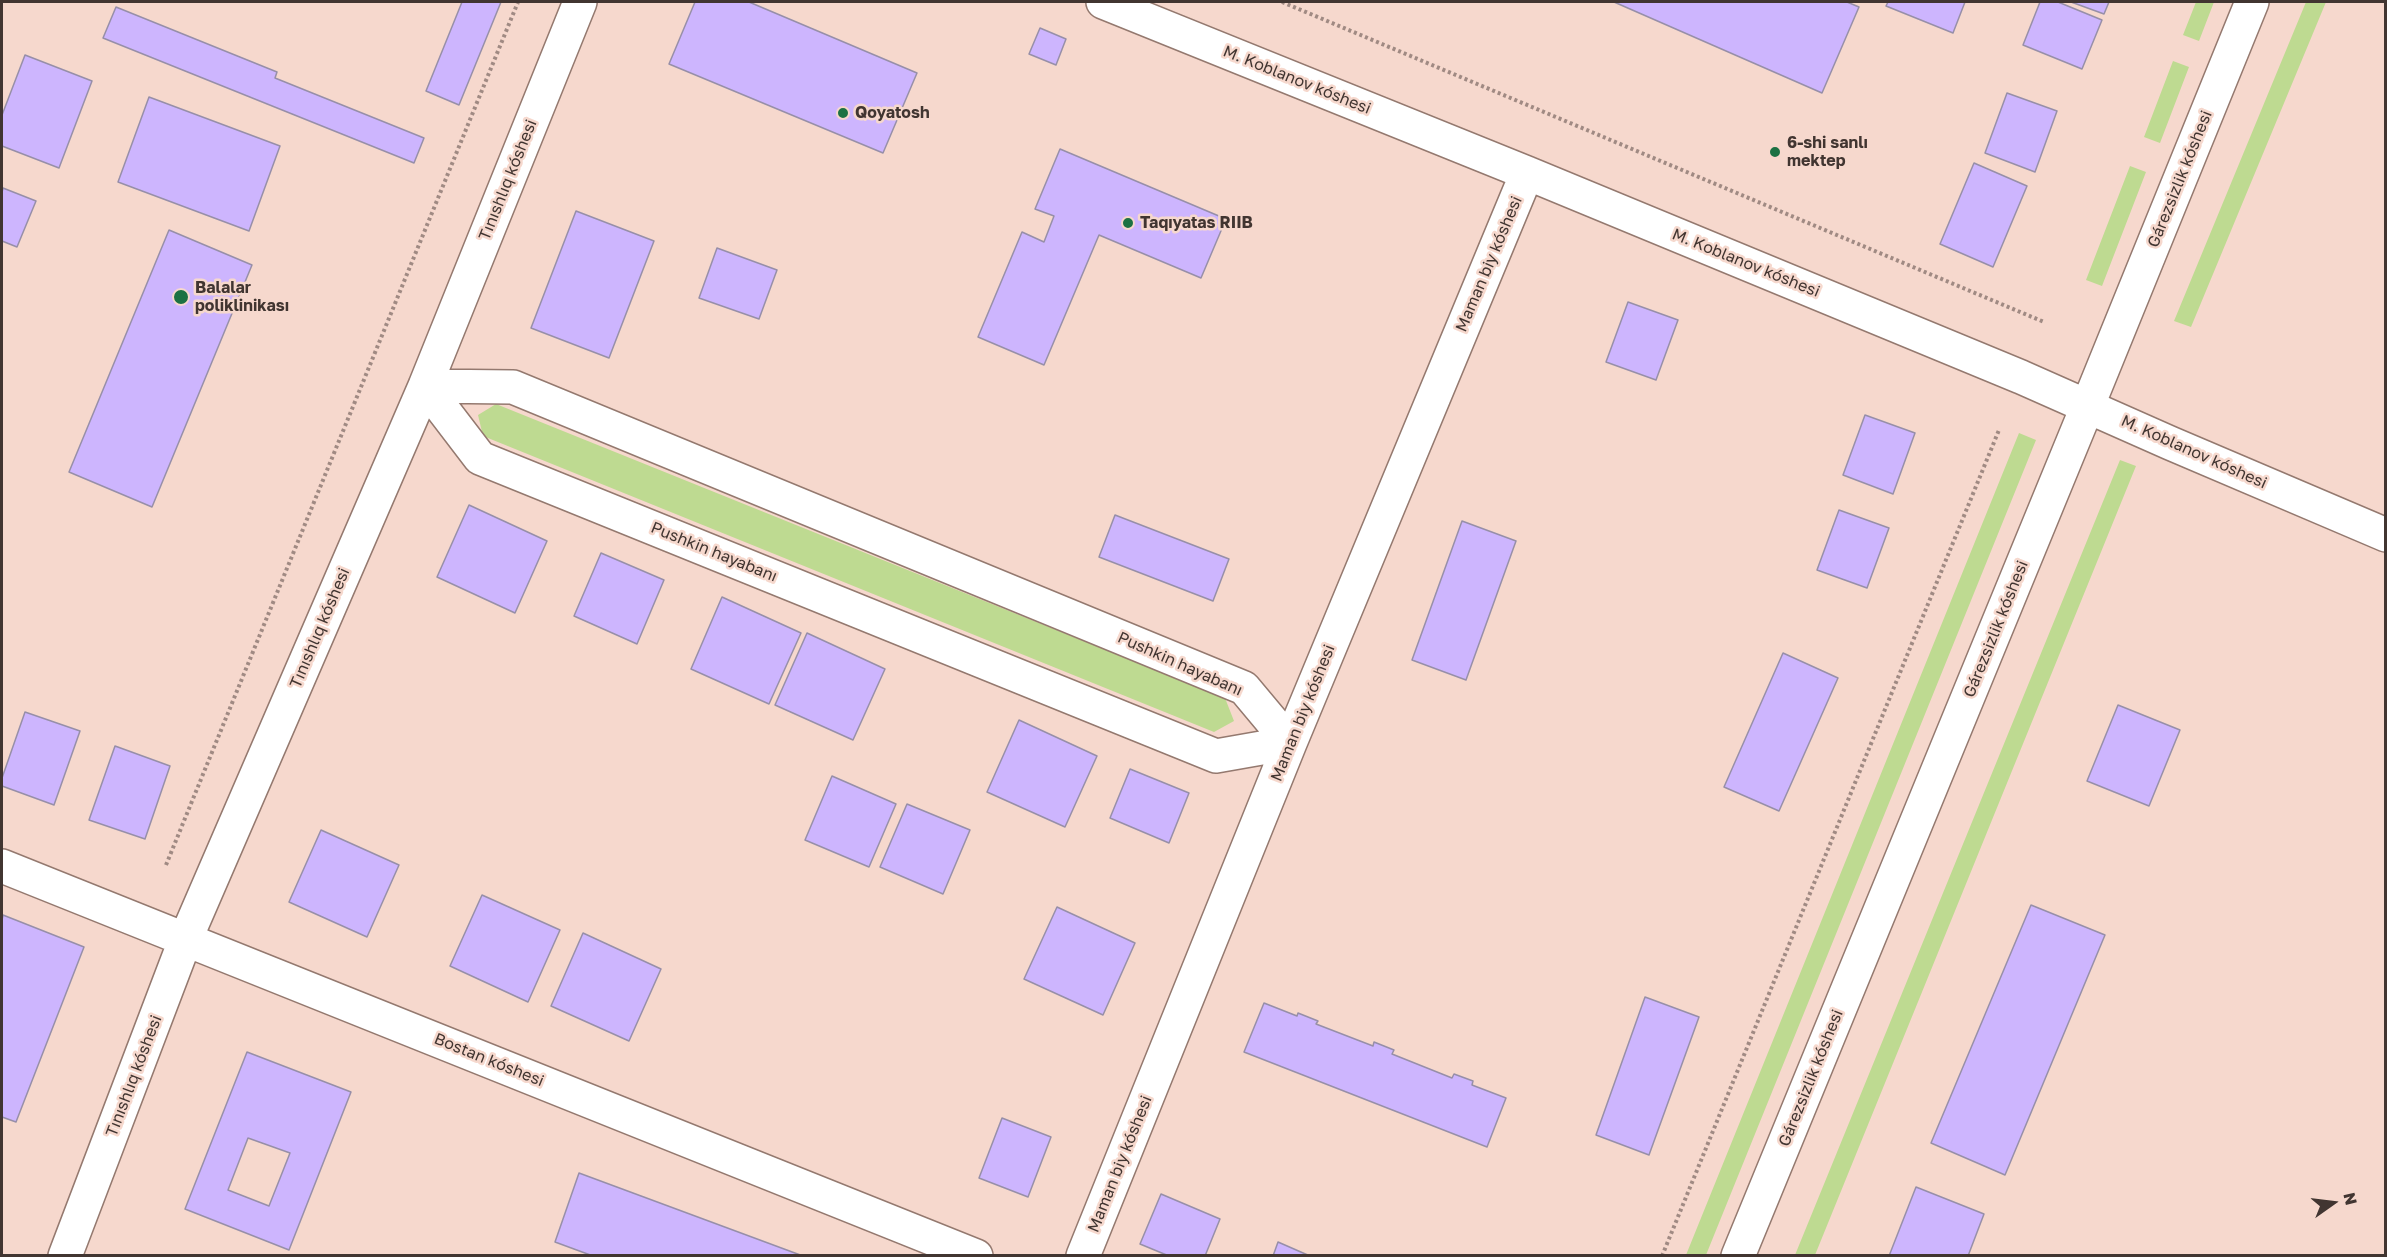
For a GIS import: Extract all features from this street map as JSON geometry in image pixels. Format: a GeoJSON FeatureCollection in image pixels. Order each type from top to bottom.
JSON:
{"type":"FeatureCollection","features":[{"type":"Feature","properties":{"kind":"street","name":"Tınıshlıq kóshesi"},"geometry":{"type":"LineString","coordinates":[[65,1256],[186,938],[425,386],[580,2]]}},
{"type":"Feature","properties":{"kind":"street","name":"M. Koblanov kóshesi"},"geometry":{"type":"LineString","coordinates":[[1103,2],[1527,172],[2088,405],[2170,443],[2385,535]]}},
{"type":"Feature","properties":{"kind":"street","name":"Gárezsizlik kóshesi"},"geometry":{"type":"LineString","coordinates":[[1738,1256],[2252,2]]}},
{"type":"Feature","properties":{"kind":"street","name":"Maman biy kóshesi"},"geometry":{"type":"LineString","coordinates":[[1083,1256],[1290,743],[1527,172]]}},
{"type":"Feature","properties":{"kind":"street","name":"Pushkin hayabanı"},"geometry":{"type":"LineString","coordinates":[[425,386],[513,387],[1244,688],[1290,743],[1216,756],[480,458],[425,386]]}},
{"type":"Feature","properties":{"kind":"street","name":"Bostan kóshesi"},"geometry":{"type":"LineString","coordinates":[[2,866],[976,1256]]}},
{"type":"Feature","properties":{"kind":"path"},"geometry":{"type":"LineString","coordinates":[[166,865],[518,2]]}},
{"type":"Feature","properties":{"kind":"path"},"geometry":{"type":"LineString","coordinates":[[1282,2],[2044,322]]}},
{"type":"Feature","properties":{"kind":"path"},"geometry":{"type":"LineString","coordinates":[[1662,1256],[1999,430]]}},
{"type":"Feature","properties":{"kind":"green space"},"geometry":{"type":"Polygon","coordinates":[[[2196,2],[2214,2],[2199,41],[2183,35],[2196,2]]]}},
{"type":"Feature","properties":{"kind":"green space"},"geometry":{"type":"Polygon","coordinates":[[[2306,2],[2326,2],[2191,327],[2174,321],[2306,2]]]}},
{"type":"Feature","properties":{"kind":"green space"},"geometry":{"type":"Polygon","coordinates":[[[2173,61],[2189,67],[2160,143],[2144,137],[2173,61]]]}},
{"type":"Feature","properties":{"kind":"green space"},"geometry":{"type":"Polygon","coordinates":[[[2130,166],[2146,172],[2102,286],[2086,280],[2130,166]]]}},
{"type":"Feature","properties":{"kind":"green space"},"geometry":{"type":"Polygon","coordinates":[[[496,404],[1225,698],[1234,721],[1214,732],[483,436],[478,415],[496,404]]]}},
{"type":"Feature","properties":{"kind":"green space"},"geometry":{"type":"Polygon","coordinates":[[[2019,433],[2036,440],[1706,1255],[1686,1255],[2019,433]]]}},
{"type":"Feature","properties":{"kind":"green space"},"geometry":{"type":"Polygon","coordinates":[[[2120,460],[2136,466],[1815,1255],[1795,1255],[2120,460]]]}},
{"type":"Feature","properties":{"kind":"building"},"geometry":{"type":"Polygon","coordinates":[[[462,2],[501,2],[459,105],[426,91],[462,2]]]}},
{"type":"Feature","properties":{"kind":"building","name":"Qoyatosh"},"geometry":{"type":"Polygon","coordinates":[[[695,2],[749,2],[917,73],[883,153],[669,64],[695,2]]]}},
{"type":"Feature","properties":{"kind":"building"},"geometry":{"type":"Polygon","coordinates":[[[1614,2],[1847,2],[1859,7],[1822,93],[1614,2]]]}},
{"type":"Feature","properties":{"kind":"building"},"geometry":{"type":"Polygon","coordinates":[[[1888,2],[1965,2],[1953,33],[1886,6],[1888,2]]]}},
{"type":"Feature","properties":{"kind":"building"},"geometry":{"type":"Polygon","coordinates":[[[2040,2],[2058,2],[2102,20],[2082,69],[2023,45],[2040,2]]]}},
{"type":"Feature","properties":{"kind":"building"},"geometry":{"type":"Polygon","coordinates":[[[2071,2],[2109,2],[2104,14],[2071,2]]]}},
{"type":"Feature","properties":{"kind":"building"},"geometry":{"type":"Polygon","coordinates":[[[116,7],[277,72],[275,78],[424,138],[414,163],[103,38],[116,7]]]}},
{"type":"Feature","properties":{"kind":"building"},"geometry":{"type":"Polygon","coordinates":[[[1040,28],[1066,39],[1056,65],[1029,54],[1040,28]]]}},
{"type":"Feature","properties":{"kind":"building"},"geometry":{"type":"Polygon","coordinates":[[[25,55],[92,81],[59,168],[2,146],[2,115],[25,55]]]}},
{"type":"Feature","properties":{"kind":"building"},"geometry":{"type":"Polygon","coordinates":[[[2007,93],[2057,111],[2035,172],[1985,153],[2007,93]]]}},
{"type":"Feature","properties":{"kind":"building"},"geometry":{"type":"Polygon","coordinates":[[[149,97],[280,146],[249,231],[118,182],[149,97]]]}},
{"type":"Feature","properties":{"kind":"building"},"geometry":{"type":"Polygon","coordinates":[[[1060,149],[1226,219],[1201,278],[1099,235],[1044,365],[978,337],[1022,232],[1044,242],[1054,216],[1035,209],[1060,149]]]}},
{"type":"Feature","properties":{"kind":"building"},"geometry":{"type":"Polygon","coordinates":[[[1974,163],[2027,186],[1993,267],[1940,244],[1974,163]]]}},
{"type":"Feature","properties":{"kind":"building"},"geometry":{"type":"Polygon","coordinates":[[[3,188],[36,201],[17,247],[2,241],[3,188]]]}},
{"type":"Feature","properties":{"kind":"building"},"geometry":{"type":"Polygon","coordinates":[[[576,211],[654,241],[609,358],[531,328],[576,211]]]}},
{"type":"Feature","properties":{"kind":"building"},"geometry":{"type":"Polygon","coordinates":[[[169,230],[252,265],[152,507],[69,472],[169,230]]]}},
{"type":"Feature","properties":{"kind":"building"},"geometry":{"type":"Polygon","coordinates":[[[717,248],[777,270],[759,319],[699,298],[717,248]]]}},
{"type":"Feature","properties":{"kind":"building"},"geometry":{"type":"Polygon","coordinates":[[[1628,302],[1678,320],[1656,380],[1606,362],[1628,302]]]}},
{"type":"Feature","properties":{"kind":"building"},"geometry":{"type":"Polygon","coordinates":[[[1865,415],[1915,433],[1893,494],[1843,475],[1865,415]]]}},
{"type":"Feature","properties":{"kind":"building"},"geometry":{"type":"Polygon","coordinates":[[[469,505],[547,541],[515,613],[437,577],[469,505]]]}},
{"type":"Feature","properties":{"kind":"building"},"geometry":{"type":"Polygon","coordinates":[[[1839,510],[1889,528],[1867,588],[1817,570],[1839,510]]]}},
{"type":"Feature","properties":{"kind":"building"},"geometry":{"type":"Polygon","coordinates":[[[1115,515],[1229,559],[1213,601],[1099,557],[1115,515]]]}},
{"type":"Feature","properties":{"kind":"building"},"geometry":{"type":"Polygon","coordinates":[[[1462,521],[1516,541],[1466,680],[1412,660],[1462,521]]]}},
{"type":"Feature","properties":{"kind":"building"},"geometry":{"type":"Polygon","coordinates":[[[601,553],[664,580],[637,644],[574,616],[601,553]]]}},
{"type":"Feature","properties":{"kind":"building"},"geometry":{"type":"Polygon","coordinates":[[[722,597],[801,633],[769,704],[691,669],[722,597]]]}},
{"type":"Feature","properties":{"kind":"building"},"geometry":{"type":"Polygon","coordinates":[[[807,633],[885,669],[853,740],[775,705],[807,633]]]}},
{"type":"Feature","properties":{"kind":"building"},"geometry":{"type":"Polygon","coordinates":[[[1783,653],[1838,678],[1779,811],[1724,787],[1783,653]]]}},
{"type":"Feature","properties":{"kind":"building"},"geometry":{"type":"Polygon","coordinates":[[[2118,705],[2180,730],[2149,806],[2087,781],[2118,705]]]}},
{"type":"Feature","properties":{"kind":"building"},"geometry":{"type":"Polygon","coordinates":[[[25,712],[80,731],[54,805],[2,786],[2,778],[25,712]]]}},
{"type":"Feature","properties":{"kind":"building"},"geometry":{"type":"Polygon","coordinates":[[[1019,720],[1097,756],[1065,827],[987,792],[1019,720]]]}},
{"type":"Feature","properties":{"kind":"building"},"geometry":{"type":"Polygon","coordinates":[[[115,746],[170,766],[145,839],[89,820],[115,746]]]}},
{"type":"Feature","properties":{"kind":"building"},"geometry":{"type":"Polygon","coordinates":[[[1130,769],[1189,793],[1169,843],[1110,818],[1130,769]]]}},
{"type":"Feature","properties":{"kind":"building"},"geometry":{"type":"Polygon","coordinates":[[[832,776],[896,804],[869,867],[805,840],[832,776]]]}},
{"type":"Feature","properties":{"kind":"building"},"geometry":{"type":"Polygon","coordinates":[[[907,804],[970,830],[943,894],[880,867],[907,804]]]}},
{"type":"Feature","properties":{"kind":"building"},"geometry":{"type":"Polygon","coordinates":[[[321,830],[399,865],[367,937],[289,902],[321,830]]]}},
{"type":"Feature","properties":{"kind":"building"},"geometry":{"type":"Polygon","coordinates":[[[482,895],[560,930],[528,1002],[450,966],[482,895]]]}},
{"type":"Feature","properties":{"kind":"building"},"geometry":{"type":"Polygon","coordinates":[[[2031,905],[2105,935],[2005,1175],[1931,1143],[2031,905]]]}},
{"type":"Feature","properties":{"kind":"building"},"geometry":{"type":"Polygon","coordinates":[[[1057,907],[1135,943],[1103,1015],[1024,979],[1057,907]]]}},
{"type":"Feature","properties":{"kind":"building"},"geometry":{"type":"Polygon","coordinates":[[[3,915],[84,947],[16,1122],[2,1117],[3,915]]]}},
{"type":"Feature","properties":{"kind":"building"},"geometry":{"type":"Polygon","coordinates":[[[583,933],[661,969],[629,1041],[551,1006],[583,933]]]}},
{"type":"Feature","properties":{"kind":"building"},"geometry":{"type":"Polygon","coordinates":[[[1645,997],[1699,1017],[1649,1155],[1596,1135],[1645,997]]]}},
{"type":"Feature","properties":{"kind":"building"},"geometry":{"type":"Polygon","coordinates":[[[1264,1003],[1297,1016],[1298,1013],[1318,1021],[1316,1024],[1373,1046],[1374,1042],[1394,1050],[1392,1054],[1452,1078],[1454,1074],[1473,1081],[1472,1085],[1506,1098],[1487,1147],[1244,1052],[1264,1003]]]}},
{"type":"Feature","properties":{"kind":"building"},"geometry":{"type":"Polygon","coordinates":[[[247,1052],[351,1092],[289,1250],[185,1209],[247,1052]],[[248,1138],[228,1190],[269,1206],[290,1153],[248,1138]]]}},
{"type":"Feature","properties":{"kind":"building"},"geometry":{"type":"Polygon","coordinates":[[[1002,1118],[1051,1137],[1028,1197],[979,1178],[1002,1118]]]}},
{"type":"Feature","properties":{"kind":"building"},"geometry":{"type":"Polygon","coordinates":[[[579,1173],[803,1256],[593,1256],[555,1242],[579,1173]]]}},
{"type":"Feature","properties":{"kind":"building"},"geometry":{"type":"Polygon","coordinates":[[[1916,1187],[1984,1214],[1968,1256],[1889,1256],[1916,1187]]]}},
{"type":"Feature","properties":{"kind":"building"},"geometry":{"type":"Polygon","coordinates":[[[1161,1194],[1220,1219],[1205,1256],[1169,1256],[1140,1244],[1161,1194]]]}},
{"type":"Feature","properties":{"kind":"building"},"geometry":{"type":"Polygon","coordinates":[[[1278,1242],[1310,1256],[1273,1256],[1278,1242]]]}},
{"type":"Feature","properties":{"kind":"place","name":"Qoyatosh"},"geometry":{"type":"Point","coordinates":[843,113]}},
{"type":"Feature","properties":{"kind":"place","name":"6-shi sanlı mektep"},"geometry":{"type":"Point","coordinates":[1775,152]}},
{"type":"Feature","properties":{"kind":"place","name":"Taqıyatas RIIB"},"geometry":{"type":"Point","coordinates":[1128,223]}},
{"type":"Feature","properties":{"kind":"place","name":"Balalar poliklinikası"},"geometry":{"type":"Point","coordinates":[181,297]}}]}
